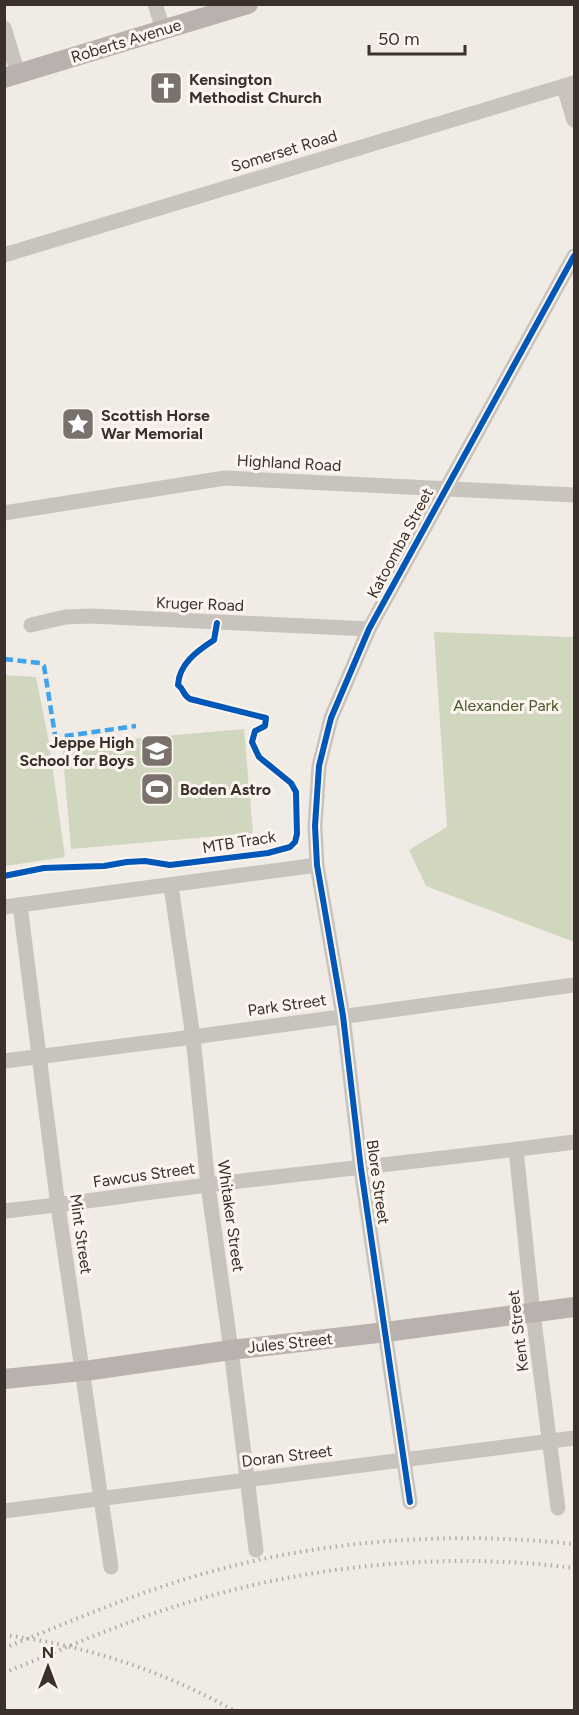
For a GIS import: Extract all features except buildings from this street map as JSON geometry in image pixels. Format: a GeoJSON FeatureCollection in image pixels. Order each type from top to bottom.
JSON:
{"type":"FeatureCollection","features":[{"type":"Feature","properties":{"kind":"main road","name":"Roberts Avenue"},"geometry":{"type":"LineString","coordinates":[[11,76],[248,4]]}},
{"type":"Feature","properties":{"kind":"main road","name":"Jules Street"},"geometry":{"type":"LineString","coordinates":[[4,1379],[574,1307]]}},
{"type":"Feature","properties":{"kind":"street"},"geometry":{"type":"LineString","coordinates":[[155,4],[163,29]]}},
{"type":"Feature","properties":{"kind":"street"},"geometry":{"type":"LineString","coordinates":[[4,28],[11,76]]}},
{"type":"Feature","properties":{"kind":"street"},"geometry":{"type":"LineString","coordinates":[[569,85],[574,120]]}},
{"type":"Feature","properties":{"kind":"street","name":"Somerset Road"},"geometry":{"type":"LineString","coordinates":[[4,255],[569,85]]}},
{"type":"Feature","properties":{"kind":"street","name":"Katoomba Street"},"geometry":{"type":"LineString","coordinates":[[317,865],[316,798],[323,746],[332,718],[369,629],[574,256]]}},
{"type":"Feature","properties":{"kind":"street","name":"Highland Road"},"geometry":{"type":"LineString","coordinates":[[4,513],[225,478],[574,495]]}},
{"type":"Feature","properties":{"kind":"street","name":"Kruger Road"},"geometry":{"type":"LineString","coordinates":[[31,625],[65,617],[91,616],[369,629]]}},
{"type":"Feature","properties":{"kind":"street"},"geometry":{"type":"LineString","coordinates":[[12,906],[317,865]]}},
{"type":"Feature","properties":{"kind":"street","name":"Blore Street"},"geometry":{"type":"LineString","coordinates":[[317,865],[343,1016],[362,1168],[410,1502]]}},
{"type":"Feature","properties":{"kind":"street","name":"Whitaker Street"},"geometry":{"type":"LineString","coordinates":[[171,886],[193,1037],[208,1185],[256,1550]]}},
{"type":"Feature","properties":{"kind":"street","name":"Mint Street"},"geometry":{"type":"LineString","coordinates":[[12,906],[39,1057],[58,1206],[84,1370],[111,1567]]}},
{"type":"Feature","properties":{"kind":"street","name":"Park Street"},"geometry":{"type":"LineString","coordinates":[[4,1061],[574,985]]}},
{"type":"Feature","properties":{"kind":"street","name":"Fawcus Street"},"geometry":{"type":"LineString","coordinates":[[4,1211],[574,1142]]}},
{"type":"Feature","properties":{"kind":"street","name":"Kent Street"},"geometry":{"type":"LineString","coordinates":[[516,1150],[533,1313],[558,1509]]}},
{"type":"Feature","properties":{"kind":"street","name":"Doran Street"},"geometry":{"type":"LineString","coordinates":[[4,1510],[574,1438]]}},
{"type":"Feature","properties":{"kind":"green space","name":"Alexander Park"},"geometry":{"type":"Polygon","coordinates":[[[434,632],[574,637],[574,942],[426,886],[409,850],[447,827],[434,632]]]}},
{"type":"Feature","properties":{"kind":"green space"},"geometry":{"type":"Polygon","coordinates":[[[5,675],[36,677],[49,742],[65,857],[5,866],[5,675]]]}},
{"type":"Feature","properties":{"kind":"green space","name":"Boden Astro"},"geometry":{"type":"Polygon","coordinates":[[[244,729],[253,833],[71,849],[62,745],[244,729]]]}},
{"type":"Feature","properties":{"kind":"railway"},"geometry":{"type":"LineString","coordinates":[[4,1648],[157,1588],[227,1567],[276,1556],[375,1542],[424,1539],[474,1538],[574,1544]]}},
{"type":"Feature","properties":{"kind":"railway"},"geometry":{"type":"LineString","coordinates":[[4,1673],[147,1616],[196,1600],[289,1578],[384,1564],[432,1562],[527,1563],[574,1568]]}},
{"type":"Feature","properties":{"kind":"railway"},"geometry":{"type":"LineString","coordinates":[[4,1635],[64,1645],[123,1662],[179,1683],[233,1710]]}},
{"type":"Feature","properties":{"kind":"marked path"},"geometry":{"type":"LineString","coordinates":[[4,659],[40,663],[44,666],[55,735],[58,737],[136,726]]}},
{"type":"Feature","properties":{"kind":"cycle path"},"geometry":{"type":"LineString","coordinates":[[410,1502],[361,1169],[343,1016],[317,865],[315,826],[319,766],[331,718],[369,629],[574,256]]}},
{"type":"Feature","properties":{"kind":"cycle path","name":"MTB Track"},"geometry":{"type":"LineString","coordinates":[[4,876],[44,868],[104,866],[127,862],[145,861],[170,865],[268,853],[290,847],[295,842],[297,834],[296,792],[291,783],[259,757],[252,742],[255,731],[265,726],[266,718],[190,699],[178,685],[185,664],[214,640],[217,623]]}},
{"type":"Feature","properties":{"kind":"place","name":"Kensington Methodist Church"},"geometry":{"type":"Point","coordinates":[166,88]}},
{"type":"Feature","properties":{"kind":"place","name":"Scottish Horse War Memorial"},"geometry":{"type":"Point","coordinates":[78,424]}},
{"type":"Feature","properties":{"kind":"place","name":"Jeppe High School for Boys"},"geometry":{"type":"Point","coordinates":[157,751]}},
{"type":"Feature","properties":{"kind":"place","name":"Boden Astro"},"geometry":{"type":"Point","coordinates":[157,789]}}]}
